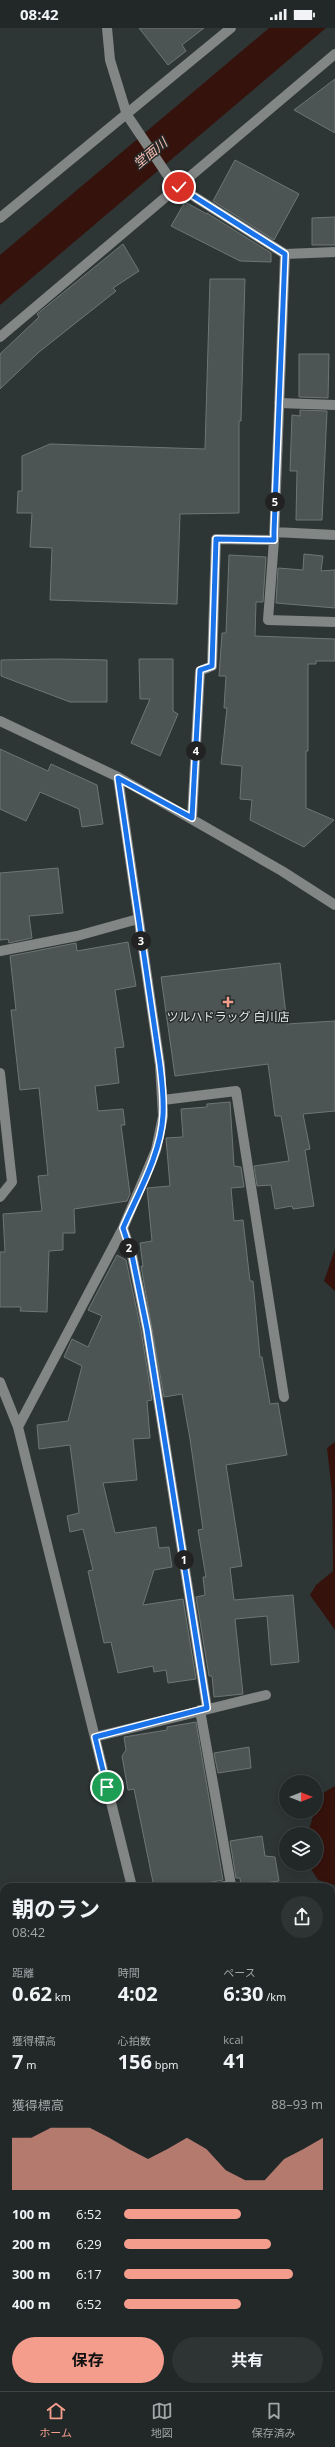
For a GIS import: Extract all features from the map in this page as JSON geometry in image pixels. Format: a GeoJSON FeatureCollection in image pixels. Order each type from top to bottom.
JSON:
{"type":"FeatureCollection","features":[{"type":"Feature","properties":{"kind":"street"},"geometry":{"type":"LineString","coordinates":[[107,28],[110,60],[127,115],[170,179],[179,187],[285,254],[335,252]]}},
{"type":"Feature","properties":{"kind":"street"},"geometry":{"type":"LineString","coordinates":[[0,218],[231,28]]}},
{"type":"Feature","properties":{"kind":"street"},"geometry":{"type":"LineString","coordinates":[[0,337],[335,54]]}},
{"type":"Feature","properties":{"kind":"street"},"geometry":{"type":"LineString","coordinates":[[285,254],[274,536],[268,620],[335,622]]}},
{"type":"Feature","properties":{"kind":"street"},"geometry":{"type":"LineString","coordinates":[[279,403],[335,405]]}},
{"type":"Feature","properties":{"kind":"street"},"geometry":{"type":"LineString","coordinates":[[192,818],[200,670],[212,666],[216,539],[335,535]]}},
{"type":"Feature","properties":{"kind":"street"},"geometry":{"type":"LineString","coordinates":[[0,722],[118,778],[192,818],[282,870],[335,904]]}},
{"type":"Feature","properties":{"kind":"street"},"geometry":{"type":"LineString","coordinates":[[18,1427],[123,1228],[156,1150],[163,1116],[160,1065],[118,778]]}},
{"type":"Feature","properties":{"kind":"street"},"geometry":{"type":"LineString","coordinates":[[0,951],[77,936],[138,919]]}},
{"type":"Feature","properties":{"kind":"street"},"geometry":{"type":"LineString","coordinates":[[0,1080],[12,1182],[0,1196]]}},
{"type":"Feature","properties":{"kind":"street"},"geometry":{"type":"LineString","coordinates":[[163,1100],[236,1091],[284,1397]]}},
{"type":"Feature","properties":{"kind":"street"},"geometry":{"type":"LineString","coordinates":[[123,1228],[132,1255],[147,1329],[231,1883]]}},
{"type":"Feature","properties":{"kind":"street"},"geometry":{"type":"LineString","coordinates":[[0,1382],[18,1427],[131,1883]]}},
{"type":"Feature","properties":{"kind":"street"},"geometry":{"type":"LineString","coordinates":[[95,1737],[266,1695]]}},
{"type":"Feature","properties":{"kind":"water","name":"堂面川"},"geometry":{"type":"Polygon","coordinates":[[[269,28],[326,28],[0,305],[0,255],[269,28]]]}},
{"type":"Feature","properties":{"kind":"water"},"geometry":{"type":"Polygon","coordinates":[[[335,1249],[335,1291],[324,1281],[335,1249]]]}},
{"type":"Feature","properties":{"kind":"water"},"geometry":{"type":"Polygon","coordinates":[[[335,1442],[335,1630],[310,1595],[316,1585],[333,1571],[332,1492],[327,1448],[335,1442]]]}},
{"type":"Feature","properties":{"kind":"water"},"geometry":{"type":"Polygon","coordinates":[[[335,1786],[335,1883],[318,1880],[312,1871],[323,1871],[323,1827],[310,1827],[312,1819],[323,1819],[323,1793],[335,1786]]]}},
{"type":"Feature","properties":{"kind":"building"},"geometry":{"type":"Polygon","coordinates":[[[139,28],[204,28],[182,45],[186,51],[168,65],[139,28]]]}},
{"type":"Feature","properties":{"kind":"building"},"geometry":{"type":"Polygon","coordinates":[[[335,79],[335,133],[294,110],[335,79]]]}},
{"type":"Feature","properties":{"kind":"building"},"geometry":{"type":"Polygon","coordinates":[[[235,160],[299,194],[274,240],[213,201],[235,160]]]}},
{"type":"Feature","properties":{"kind":"building"},"geometry":{"type":"Polygon","coordinates":[[[185,202],[207,213],[271,253],[271,262],[240,261],[171,226],[185,202]]]}},
{"type":"Feature","properties":{"kind":"building"},"geometry":{"type":"Polygon","coordinates":[[[335,217],[335,245],[312,245],[312,218],[335,217]]]}},
{"type":"Feature","properties":{"kind":"building"},"geometry":{"type":"Polygon","coordinates":[[[123,244],[139,271],[113,288],[116,291],[39,352],[0,389],[0,354],[39,317],[37,314],[123,244]]]}},
{"type":"Feature","properties":{"kind":"building"},"geometry":{"type":"Polygon","coordinates":[[[210,279],[245,279],[241,421],[239,421],[239,513],[180,514],[177,604],[50,600],[52,548],[30,547],[32,513],[17,513],[18,491],[22,491],[22,456],[50,444],[205,449],[210,279]]]}},
{"type":"Feature","properties":{"kind":"building"},"geometry":{"type":"Polygon","coordinates":[[[299,354],[329,354],[328,398],[299,397],[299,354]]]}},
{"type":"Feature","properties":{"kind":"building"},"geometry":{"type":"Polygon","coordinates":[[[300,410],[327,411],[322,520],[296,520],[297,471],[290,471],[292,415],[300,416],[300,410]]]}},
{"type":"Feature","properties":{"kind":"building"},"geometry":{"type":"Polygon","coordinates":[[[304,554],[323,556],[321,571],[335,570],[335,608],[276,603],[278,568],[303,570],[304,554]]]}},
{"type":"Feature","properties":{"kind":"building"},"geometry":{"type":"Polygon","coordinates":[[[229,555],[266,557],[263,602],[256,602],[255,636],[335,639],[335,661],[316,661],[316,664],[308,664],[308,751],[306,751],[306,808],[334,820],[304,847],[250,820],[252,800],[240,799],[242,766],[221,764],[227,708],[224,708],[226,676],[219,676],[222,633],[226,633],[229,555]]]}},
{"type":"Feature","properties":{"kind":"building"},"geometry":{"type":"Polygon","coordinates":[[[139,659],[173,659],[173,711],[178,714],[160,756],[131,743],[150,699],[140,699],[139,659]]]}},
{"type":"Feature","properties":{"kind":"building"},"geometry":{"type":"Polygon","coordinates":[[[1,660],[107,660],[107,702],[70,702],[1,676],[1,660]]]}},
{"type":"Feature","properties":{"kind":"building"},"geometry":{"type":"Polygon","coordinates":[[[0,749],[48,771],[51,764],[97,785],[103,824],[82,827],[79,809],[40,792],[26,821],[0,809],[0,749]]]}},
{"type":"Feature","properties":{"kind":"building"},"geometry":{"type":"Polygon","coordinates":[[[58,868],[63,913],[29,916],[32,938],[9,943],[8,939],[0,940],[0,873],[58,868]]]}},
{"type":"Feature","properties":{"kind":"building"},"geometry":{"type":"Polygon","coordinates":[[[128,942],[136,986],[115,990],[124,1047],[115,1048],[119,1083],[95,1086],[98,1111],[123,1109],[125,1125],[121,1125],[130,1194],[127,1201],[74,1209],[75,1233],[63,1233],[63,1250],[49,1251],[47,1312],[20,1311],[21,1307],[0,1307],[0,1252],[5,1252],[3,1214],[42,1211],[38,1176],[48,1175],[39,1088],[20,1090],[11,1010],[16,1010],[10,956],[76,943],[77,951],[128,942]]]}},
{"type":"Feature","properties":{"kind":"building"},"geometry":{"type":"Polygon","coordinates":[[[280,963],[287,1024],[335,1021],[335,1111],[303,1114],[310,1149],[305,1150],[314,1206],[293,1209],[292,1206],[275,1209],[271,1185],[257,1186],[254,1166],[289,1161],[281,1116],[275,1116],[268,1064],[175,1076],[161,977],[280,963]]]}},
{"type":"Feature","properties":{"kind":"building"},"geometry":{"type":"Polygon","coordinates":[[[230,1102],[234,1166],[241,1167],[244,1187],[231,1188],[234,1221],[243,1220],[250,1281],[253,1281],[260,1357],[262,1357],[270,1404],[278,1403],[287,1455],[226,1465],[242,1566],[230,1568],[234,1600],[293,1595],[299,1662],[271,1665],[267,1616],[235,1619],[243,1694],[214,1697],[212,1676],[209,1676],[196,1597],[205,1595],[203,1577],[206,1577],[198,1530],[203,1529],[190,1439],[182,1394],[164,1397],[141,1266],[143,1267],[140,1243],[152,1241],[147,1188],[170,1186],[166,1138],[183,1137],[181,1109],[207,1107],[207,1104],[230,1102]]]}},
{"type":"Feature","properties":{"kind":"building"},"geometry":{"type":"Polygon","coordinates":[[[117,1255],[126,1260],[141,1330],[152,1400],[147,1401],[150,1438],[133,1439],[137,1480],[103,1483],[115,1533],[156,1527],[159,1548],[169,1547],[172,1567],[154,1570],[143,1605],[183,1599],[196,1679],[168,1683],[166,1670],[154,1672],[153,1666],[118,1673],[111,1642],[104,1643],[88,1571],[93,1570],[83,1529],[70,1532],[67,1516],[79,1513],[70,1445],[39,1449],[37,1425],[68,1421],[82,1366],[64,1357],[72,1339],[88,1347],[102,1316],[88,1310],[117,1255]]]}},
{"type":"Feature","properties":{"kind":"building"},"geometry":{"type":"Polygon","coordinates":[[[196,1722],[223,1880],[206,1883],[153,1883],[134,1789],[128,1790],[122,1756],[126,1750],[124,1737],[167,1730],[167,1727],[196,1722]]]}},
{"type":"Feature","properties":{"kind":"building"},"geometry":{"type":"Polygon","coordinates":[[[249,1747],[251,1768],[218,1773],[214,1753],[249,1747]]]}},
{"type":"Feature","properties":{"kind":"building"},"geometry":{"type":"Polygon","coordinates":[[[262,1836],[265,1856],[275,1857],[279,1881],[264,1883],[241,1883],[240,1878],[236,1878],[230,1841],[262,1836]]]}},
{"type":"Feature","properties":{"kind":"place","name":"ツルハドラッグ 白川店"},"geometry":{"type":"Point","coordinates":[228,1002]}},
{"type":"Feature","properties":{"kind":"route"},"geometry":{"type":"LineString","coordinates":[[107,1787],[95,1737],[207,1708],[147,1329],[132,1255],[123,1228],[156,1150],[163,1116],[163,1100],[160,1065],[118,778],[192,818],[200,670],[212,666],[216,539],[274,540],[285,254],[179,187]]}}]}
